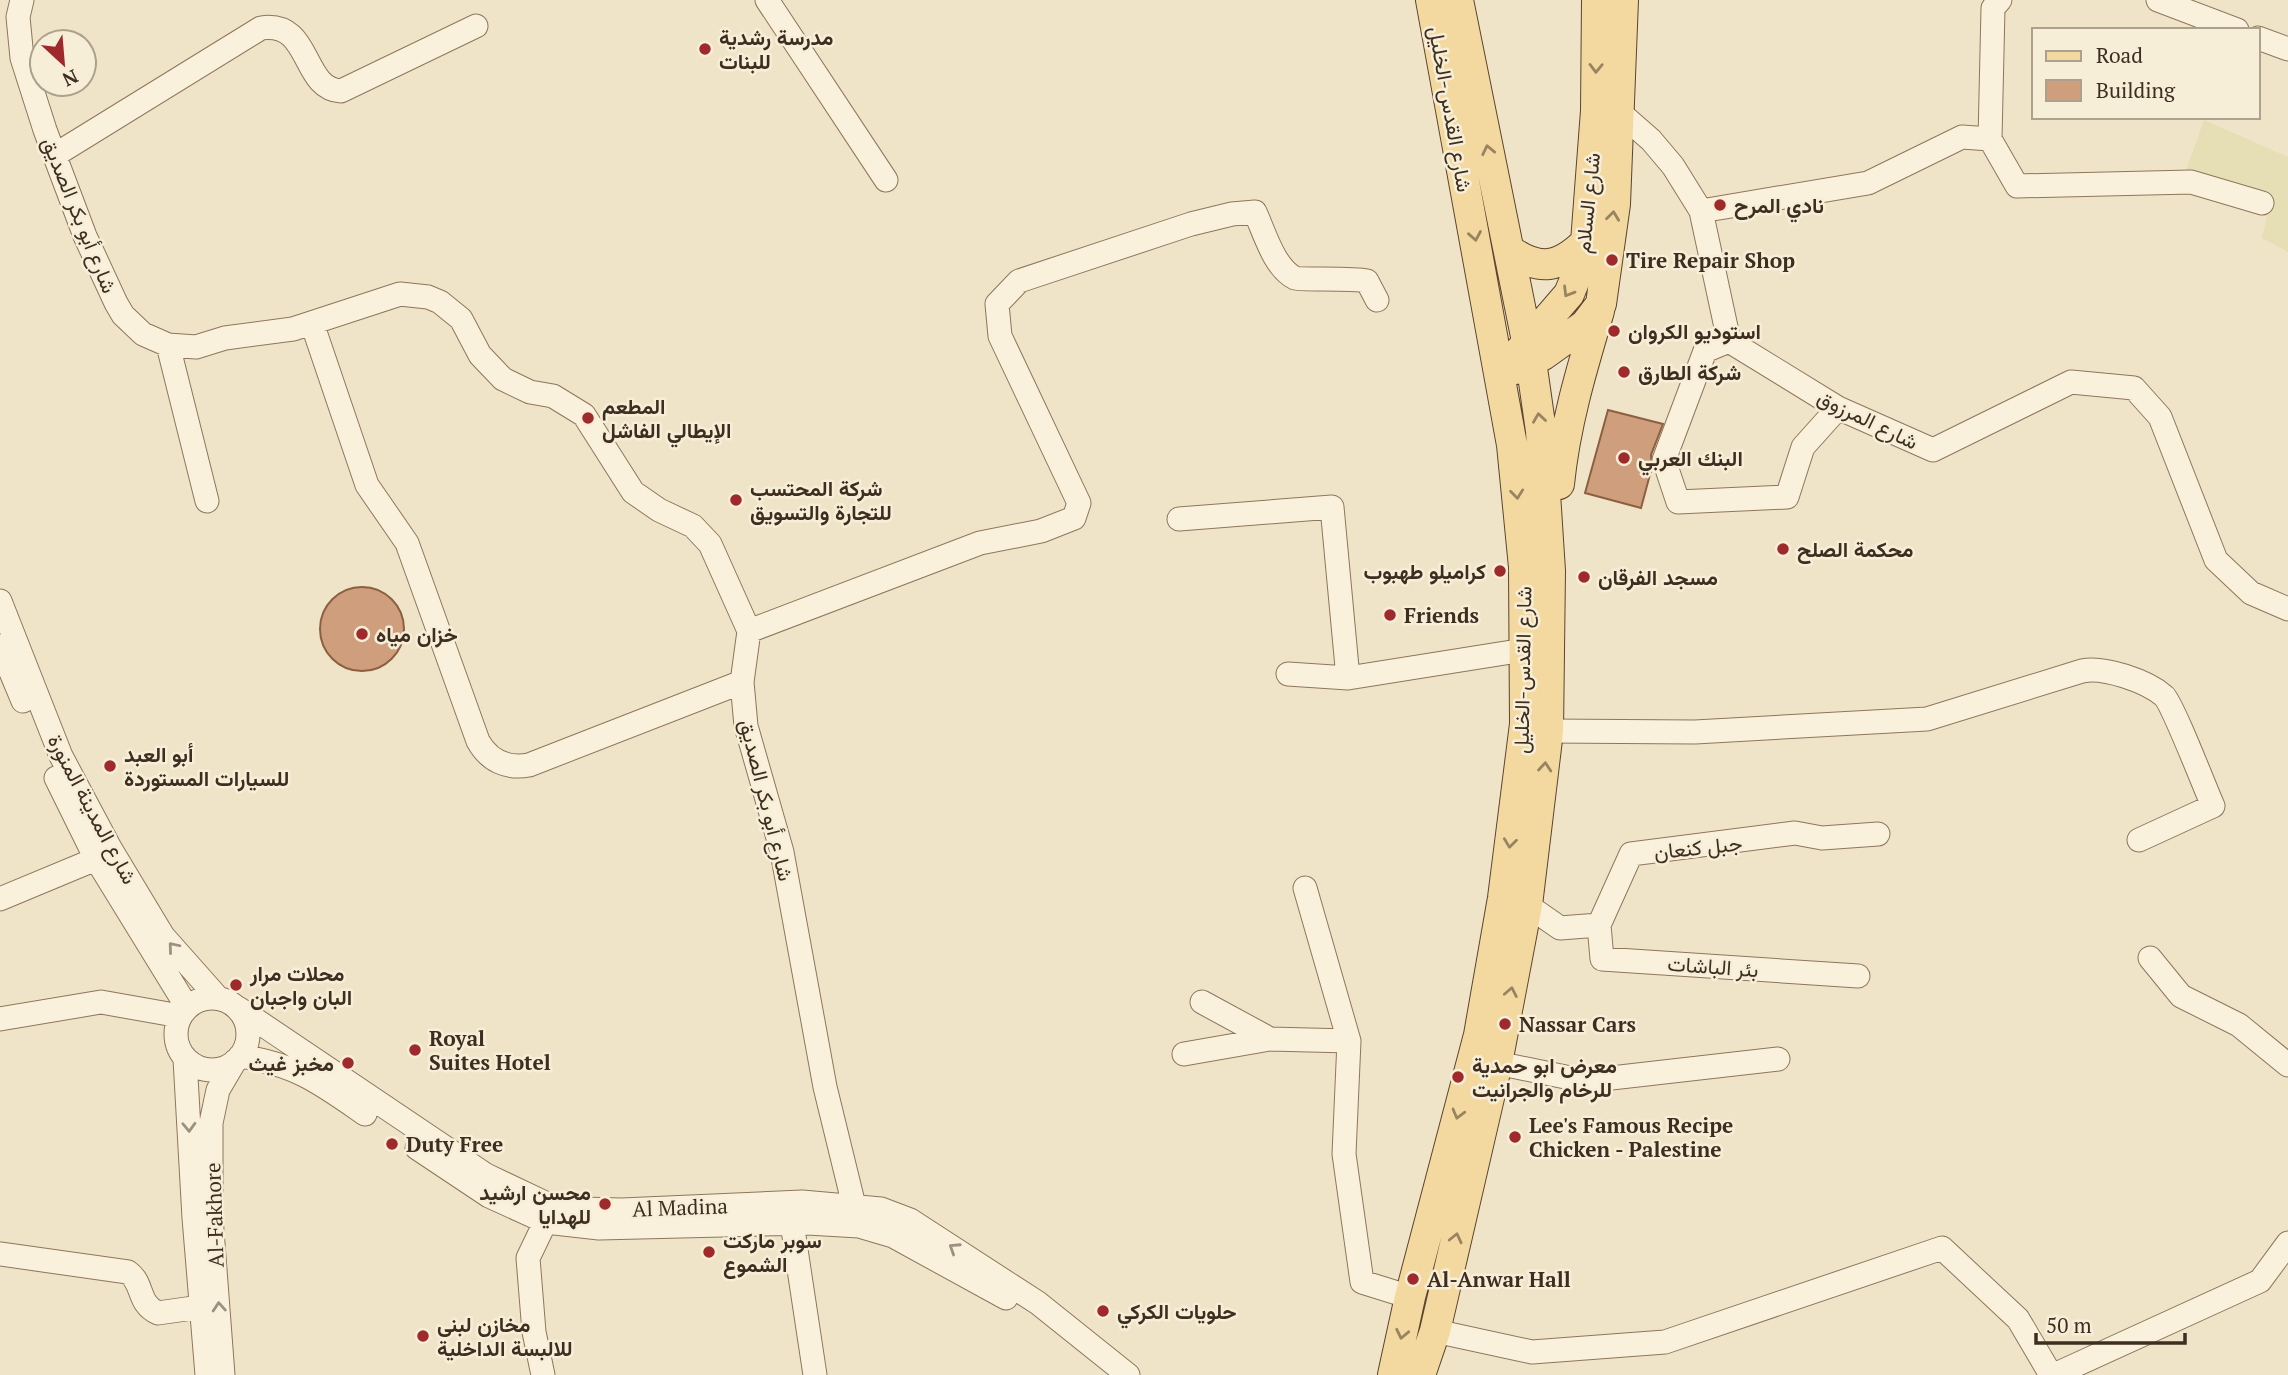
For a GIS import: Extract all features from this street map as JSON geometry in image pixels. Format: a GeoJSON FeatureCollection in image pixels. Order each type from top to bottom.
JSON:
{"type":"FeatureCollection","features":[{"type":"Feature","properties":{"kind":"main road","name":"شارع القدس-الخليل"},"geometry":{"type":"LineString","coordinates":[[1393,1375],[1410,1297],[1479,1035],[1503,898],[1525,724],[1524,567],[1512,445],[1432,0]]}},
{"type":"Feature","properties":{"kind":"main road","name":"شارع القدس-الخليل"},"geometry":{"type":"LineString","coordinates":[[1420,1375],[1434,1331],[1497,1063],[1527,905],[1548,731],[1548,502],[1529,351],[1458,0]]}},
{"type":"Feature","properties":{"kind":"main road","name":"شارع السلام"},"geometry":{"type":"LineString","coordinates":[[1550,571],[1563,447],[1578,382],[1601,304],[1615,204],[1597,0]]}},
{"type":"Feature","properties":{"kind":"main road","name":"شارع السلام"},"geometry":{"type":"LineString","coordinates":[[1501,378],[1529,351],[1569,294],[1580,267],[1623,0]]}},
{"type":"Feature","properties":{"kind":"main road"},"geometry":{"type":"LineString","coordinates":[[1509,250],[1535,264],[1552,264],[1570,258],[1586,242]]}},
{"type":"Feature","properties":{"kind":"main road","name":"شارع السلام"},"geometry":{"type":"LineString","coordinates":[[1529,351],[1585,325],[1601,304]]}},
{"type":"Feature","properties":{"kind":"street"},"geometry":{"type":"LineString","coordinates":[[767,0],[886,180]]}},
{"type":"Feature","properties":{"kind":"street"},"geometry":{"type":"LineString","coordinates":[[2000,0],[1993,8],[1990,139],[2017,186],[2191,182],[2262,203]]}},
{"type":"Feature","properties":{"kind":"street"},"geometry":{"type":"LineString","coordinates":[[2158,0],[2232,28]]}},
{"type":"Feature","properties":{"kind":"street","name":"شارع أبو بكر الصديق"},"geometry":{"type":"LineString","coordinates":[[13,11],[22,58],[85,236],[116,303],[132,326],[168,345],[196,347],[225,338],[293,329],[400,293],[428,297],[452,309],[470,330],[480,355],[492,369],[516,387],[553,397],[584,415],[633,492],[702,534],[715,555],[749,631],[742,682],[746,726],[782,852],[825,1087],[858,1216]]}},
{"type":"Feature","properties":{"kind":"street"},"geometry":{"type":"LineString","coordinates":[[55,155],[261,28],[278,28],[293,36],[321,82],[330,89],[341,91],[476,26]]}},
{"type":"Feature","properties":{"kind":"street"},"geometry":{"type":"LineString","coordinates":[[2260,39],[2288,49]]}},
{"type":"Feature","properties":{"kind":"street"},"geometry":{"type":"LineString","coordinates":[[1607,112],[1651,140],[1673,166],[1701,211],[1729,341],[1705,351],[1664,460],[1678,502],[1787,497],[1803,447],[1838,408]]}},
{"type":"Feature","properties":{"kind":"street"},"geometry":{"type":"LineString","coordinates":[[1701,211],[1868,183],[1962,137],[1990,139]]}},
{"type":"Feature","properties":{"kind":"street"},"geometry":{"type":"LineString","coordinates":[[749,631],[980,543],[1041,531],[1074,518],[1079,503],[1067,473],[1000,336],[997,304],[1019,281],[1191,224],[1255,212],[1282,268],[1297,279],[1344,277],[1367,281],[1377,300]]}},
{"type":"Feature","properties":{"kind":"street"},"geometry":{"type":"LineString","coordinates":[[312,323],[367,485],[407,543],[478,741],[487,754],[507,765],[530,765],[742,682]]}},
{"type":"Feature","properties":{"kind":"street","name":"شارع المرزوق"},"geometry":{"type":"LineString","coordinates":[[1729,341],[1838,408],[1933,450],[2071,382],[2134,388],[2160,417],[2216,560],[2251,593],[2288,609]]}},
{"type":"Feature","properties":{"kind":"street"},"geometry":{"type":"LineString","coordinates":[[168,345],[207,501]]}},
{"type":"Feature","properties":{"kind":"street"},"geometry":{"type":"LineString","coordinates":[[1179,519],[1332,507],[1348,678]]}},
{"type":"Feature","properties":{"kind":"street","name":"شارع المدينة المنورة"},"geometry":{"type":"LineString","coordinates":[[0,601],[61,756],[110,848],[163,936],[228,1003]]}},
{"type":"Feature","properties":{"kind":"street","name":"شارع المدينة المنورة"},"geometry":{"type":"LineString","coordinates":[[0,646],[50,766],[96,859],[183,1011]]}},
{"type":"Feature","properties":{"kind":"street"},"geometry":{"type":"LineString","coordinates":[[1288,674],[1348,678],[1524,650]]}},
{"type":"Feature","properties":{"kind":"street"},"geometry":{"type":"LineString","coordinates":[[1548,731],[1695,732],[1927,719],[2082,671],[2108,672],[2127,677],[2165,697],[2213,806],[2139,840]]}},
{"type":"Feature","properties":{"kind":"street","name":"جبل كنعان"},"geometry":{"type":"LineString","coordinates":[[1599,925],[1632,854],[1795,833],[1822,838],[1878,834]]}},
{"type":"Feature","properties":{"kind":"street"},"geometry":{"type":"LineString","coordinates":[[0,900],[96,859]]}},
{"type":"Feature","properties":{"kind":"street"},"geometry":{"type":"LineString","coordinates":[[1305,888],[1349,1041],[1344,1154],[1362,1282],[1410,1297]]}},
{"type":"Feature","properties":{"kind":"street"},"geometry":{"type":"LineString","coordinates":[[1527,905],[1560,928],[1599,925]]}},
{"type":"Feature","properties":{"kind":"street","name":"بئر الباشات"},"geometry":{"type":"LineString","coordinates":[[1599,925],[1602,959],[1858,976]]}},
{"type":"Feature","properties":{"kind":"street"},"geometry":{"type":"LineString","coordinates":[[2150,958],[2181,996],[2239,1025],[2288,1065]]}},
{"type":"Feature","properties":{"kind":"street"},"geometry":{"type":"LineString","coordinates":[[0,1019],[101,1002],[183,1011],[207,997],[228,1003],[248,1028],[247,1040],[238,1059]]}},
{"type":"Feature","properties":{"kind":"street"},"geometry":{"type":"LineString","coordinates":[[1202,1002],[1270,1039]]}},
{"type":"Feature","properties":{"kind":"street","name":"Al Madina"},"geometry":{"type":"LineString","coordinates":[[228,1003],[486,1175],[572,1228],[792,1223],[858,1216],[881,1209],[910,1220],[1038,1303],[1126,1375]]}},
{"type":"Feature","properties":{"kind":"street"},"geometry":{"type":"LineString","coordinates":[[183,1011],[175,1038],[185,1059]]}},
{"type":"Feature","properties":{"kind":"street"},"geometry":{"type":"LineString","coordinates":[[1184,1054],[1270,1039],[1349,1041]]}},
{"type":"Feature","properties":{"kind":"street","name":"Al Madina"},"geometry":{"type":"LineString","coordinates":[[185,1059],[205,1069],[216,1070],[238,1059],[276,1062],[303,1072],[489,1196],[550,1213],[802,1202],[858,1216]]}},
{"type":"Feature","properties":{"kind":"street","name":"Al-Fakhore"},"geometry":{"type":"LineString","coordinates":[[185,1059],[200,1307],[207,1375]]}},
{"type":"Feature","properties":{"kind":"street","name":"Al-Fakhore"},"geometry":{"type":"LineString","coordinates":[[223,1375],[211,1217],[211,1123],[218,1090],[238,1059]]}},
{"type":"Feature","properties":{"kind":"street"},"geometry":{"type":"LineString","coordinates":[[1497,1063],[1585,1081],[1778,1059]]}},
{"type":"Feature","properties":{"kind":"street"},"geometry":{"type":"LineString","coordinates":[[543,1375],[534,1332],[528,1258],[550,1213]]}},
{"type":"Feature","properties":{"kind":"street"},"geometry":{"type":"LineString","coordinates":[[792,1223],[816,1375]]}},
{"type":"Feature","properties":{"kind":"street"},"geometry":{"type":"LineString","coordinates":[[1434,1331],[1532,1352],[1665,1342],[1942,1248],[2018,1319],[2053,1375],[2260,1281],[2288,1243]]}},
{"type":"Feature","properties":{"kind":"street"},"geometry":{"type":"LineString","coordinates":[[0,1255],[128,1272],[136,1279],[144,1303],[158,1313],[200,1307]]}},
{"type":"Feature","properties":{"kind":"shaded area"},"geometry":{"type":"Polygon","coordinates":[[[2204,120],[2288,157],[2288,252],[2262,238],[2267,217],[2184,176],[2204,120]]]}},
{"type":"Feature","properties":{"kind":"building","name":"البنك العربي"},"geometry":{"type":"Polygon","coordinates":[[[1608,410],[1663,424],[1651,455],[1652,467],[1641,508],[1585,493],[1608,410]]]}},
{"type":"Feature","properties":{"kind":"building","name":"خزان مياه"},"geometry":{"type":"Polygon","coordinates":[[[362,587],[378,590],[392,599],[401,613],[404,629],[401,645],[392,659],[378,668],[362,671],[346,668],[332,659],[323,645],[320,629],[323,613],[332,599],[346,590],[362,587]]]}},
{"type":"Feature","properties":{"kind":"place","name":"مدرسة رشدية للبنات"},"geometry":{"type":"Point","coordinates":[705,49]}},
{"type":"Feature","properties":{"kind":"place","name":"نادي المرح"},"geometry":{"type":"Point","coordinates":[1720,205]}},
{"type":"Feature","properties":{"kind":"place","name":"Tire Repair Shop"},"geometry":{"type":"Point","coordinates":[1612,260]}},
{"type":"Feature","properties":{"kind":"place","name":"استوديو الكروان"},"geometry":{"type":"Point","coordinates":[1614,331]}},
{"type":"Feature","properties":{"kind":"place","name":"شركة الطارق"},"geometry":{"type":"Point","coordinates":[1624,372]}},
{"type":"Feature","properties":{"kind":"place","name":"المطعم الإيطالي الفاشل"},"geometry":{"type":"Point","coordinates":[588,418]}},
{"type":"Feature","properties":{"kind":"place","name":"البنك العربي"},"geometry":{"type":"Point","coordinates":[1624,458]}},
{"type":"Feature","properties":{"kind":"place","name":"شركة المحتسب للتجارة والتسويق"},"geometry":{"type":"Point","coordinates":[736,500]}},
{"type":"Feature","properties":{"kind":"place","name":"محكمة الصلح"},"geometry":{"type":"Point","coordinates":[1783,549]}},
{"type":"Feature","properties":{"kind":"place","name":"كراميلو طهبوب"},"geometry":{"type":"Point","coordinates":[1500,571]}},
{"type":"Feature","properties":{"kind":"place","name":"مسجد الفرقان"},"geometry":{"type":"Point","coordinates":[1584,577]}},
{"type":"Feature","properties":{"kind":"place","name":"Friends"},"geometry":{"type":"Point","coordinates":[1390,615]}},
{"type":"Feature","properties":{"kind":"place","name":"خزان مياه"},"geometry":{"type":"Point","coordinates":[362,634]}},
{"type":"Feature","properties":{"kind":"place","name":"أبو العبد للسيارات المستوردة"},"geometry":{"type":"Point","coordinates":[110,766]}},
{"type":"Feature","properties":{"kind":"place","name":"محلات مرار البان واجبان"},"geometry":{"type":"Point","coordinates":[236,985]}},
{"type":"Feature","properties":{"kind":"place","name":"Nassar Cars"},"geometry":{"type":"Point","coordinates":[1505,1024]}},
{"type":"Feature","properties":{"kind":"place","name":"Royal Suites Hotel"},"geometry":{"type":"Point","coordinates":[415,1050]}},
{"type":"Feature","properties":{"kind":"place","name":"مخبز غيث"},"geometry":{"type":"Point","coordinates":[348,1063]}},
{"type":"Feature","properties":{"kind":"place","name":"معرض ابو حمدية للرخام والجرانيت"},"geometry":{"type":"Point","coordinates":[1458,1077]}},
{"type":"Feature","properties":{"kind":"place","name":"Lee's Famous Recipe Chicken - Palestine"},"geometry":{"type":"Point","coordinates":[1515,1137]}},
{"type":"Feature","properties":{"kind":"place","name":"Duty Free"},"geometry":{"type":"Point","coordinates":[392,1144]}},
{"type":"Feature","properties":{"kind":"place","name":"محسن ارشيد للهدايا"},"geometry":{"type":"Point","coordinates":[605,1204]}},
{"type":"Feature","properties":{"kind":"place","name":"سوبر ماركت الشموع"},"geometry":{"type":"Point","coordinates":[709,1252]}},
{"type":"Feature","properties":{"kind":"place","name":"Al-Anwar Hall"},"geometry":{"type":"Point","coordinates":[1413,1279]}},
{"type":"Feature","properties":{"kind":"place","name":"حلويات الكركي"},"geometry":{"type":"Point","coordinates":[1103,1311]}},
{"type":"Feature","properties":{"kind":"place","name":"مخازن لبنى للالبسة الداخلية"},"geometry":{"type":"Point","coordinates":[423,1336]}}]}
